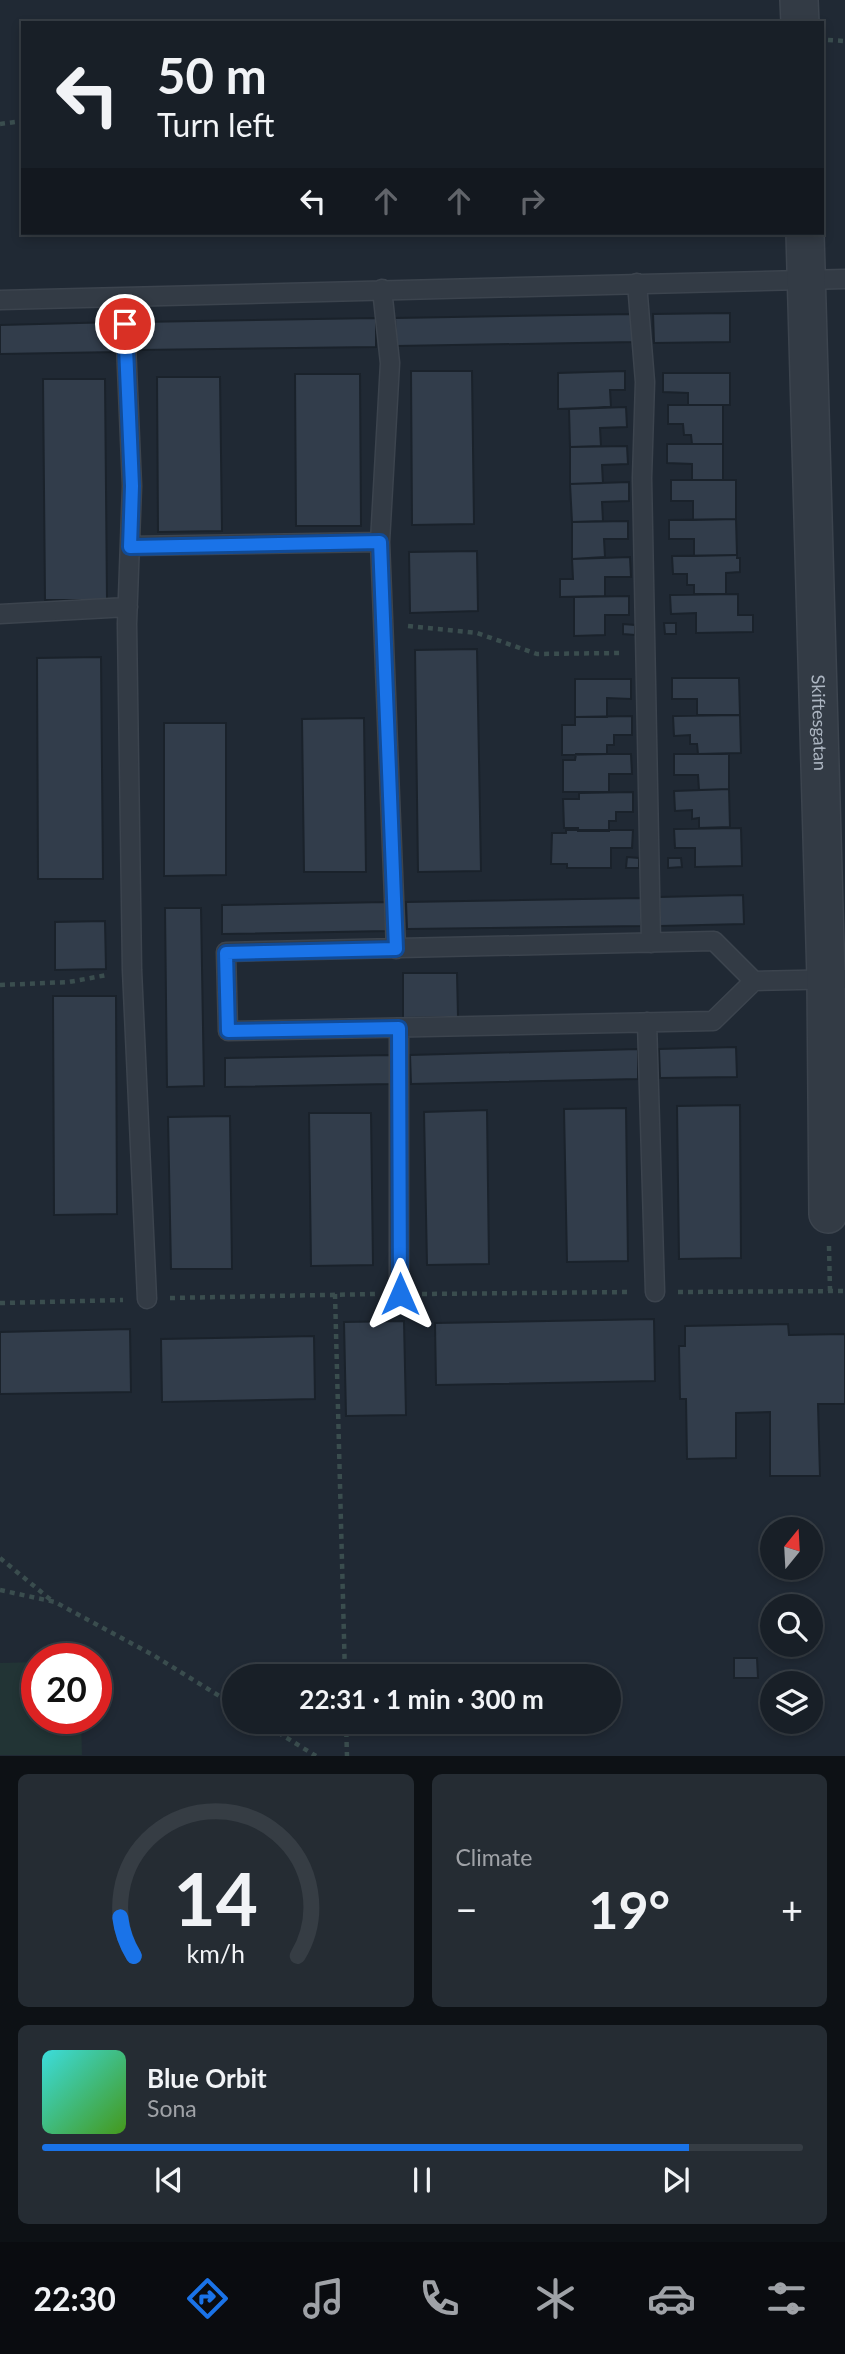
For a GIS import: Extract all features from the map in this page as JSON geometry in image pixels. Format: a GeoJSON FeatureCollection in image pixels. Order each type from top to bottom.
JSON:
{"type":"FeatureCollection","features":[{"type":"Feature","properties":{"kind":"street"},"geometry":{"type":"LineString","coordinates":[[799,0],[800,21]]}},
{"type":"Feature","properties":{"kind":"street","name":"Skiftesgatan"},"geometry":{"type":"LineString","coordinates":[[805,235],[836,979],[828,1213]]}},
{"type":"Feature","properties":{"kind":"lane"},"geometry":{"type":"LineString","coordinates":[[0,300],[845,279]]}},
{"type":"Feature","properties":{"kind":"lane"},"geometry":{"type":"LineString","coordinates":[[636,283],[645,382],[642,478],[651,943]]}},
{"type":"Feature","properties":{"kind":"lane"},"geometry":{"type":"LineString","coordinates":[[382,289],[390,363],[380,542],[396,949]]}},
{"type":"Feature","properties":{"kind":"lane"},"geometry":{"type":"LineString","coordinates":[[124,297],[132,486],[128,607],[132,970],[147,1299]]}},
{"type":"Feature","properties":{"kind":"lane"},"geometry":{"type":"LineString","coordinates":[[130,547],[380,542]]}},
{"type":"Feature","properties":{"kind":"lane"},"geometry":{"type":"LineString","coordinates":[[0,614],[128,607]]}},
{"type":"Feature","properties":{"kind":"lane"},"geometry":{"type":"LineString","coordinates":[[754,981],[714,942],[226,953],[228,1031],[713,1021],[754,981],[836,979]]}},
{"type":"Feature","properties":{"kind":"lane"},"geometry":{"type":"LineString","coordinates":[[648,1022],[655,1292]]}},
{"type":"Feature","properties":{"kind":"lane"},"geometry":{"type":"LineString","coordinates":[[399,1028],[400,1294]]}},
{"type":"Feature","properties":{"kind":"path"},"geometry":{"type":"LineString","coordinates":[[824,39],[845,41]]}},
{"type":"Feature","properties":{"kind":"path"},"geometry":{"type":"LineString","coordinates":[[0,124],[21,121]]}},
{"type":"Feature","properties":{"kind":"path"},"geometry":{"type":"LineString","coordinates":[[383,624],[477,633],[537,654],[645,653]]}},
{"type":"Feature","properties":{"kind":"path"},"geometry":{"type":"LineString","coordinates":[[0,985],[69,982],[132,970]]}},
{"type":"Feature","properties":{"kind":"path"},"geometry":{"type":"LineString","coordinates":[[828,1213],[830,1291]]}},
{"type":"Feature","properties":{"kind":"path"},"geometry":{"type":"LineString","coordinates":[[335,1294],[345,1664]]}},
{"type":"Feature","properties":{"kind":"path"},"geometry":{"type":"LineString","coordinates":[[0,1558],[55,1602],[222,1698]]}},
{"type":"Feature","properties":{"kind":"path"},"geometry":{"type":"LineString","coordinates":[[0,1590],[55,1602]]}},
{"type":"Feature","properties":{"kind":"path"},"geometry":{"type":"LineString","coordinates":[[281,1734],[316,1755]]}},
{"type":"Feature","properties":{"kind":"path"},"geometry":{"type":"LineString","coordinates":[[346,1734],[347,1755]]}},
{"type":"Feature","properties":{"kind":"shaded area"},"geometry":{"type":"Polygon","coordinates":[[[21,1662],[21,1734],[81,1734],[82,1755],[0,1755],[0,1663],[21,1662]]]}},
{"type":"Feature","properties":{"kind":"building"},"geometry":{"type":"Polygon","coordinates":[[[730,313],[730,342],[654,343],[653,314],[730,313]]]}},
{"type":"Feature","properties":{"kind":"building"},"geometry":{"type":"Polygon","coordinates":[[[635,314],[635,342],[396,346],[395,318],[635,314]]]}},
{"type":"Feature","properties":{"kind":"building"},"geometry":{"type":"Polygon","coordinates":[[[376,318],[376,347],[139,350],[138,322],[376,318]]]}},
{"type":"Feature","properties":{"kind":"building"},"geometry":{"type":"Polygon","coordinates":[[[118,322],[119,352],[0,354],[0,325],[118,322]]]}},
{"type":"Feature","properties":{"kind":"building"},"geometry":{"type":"Polygon","coordinates":[[[411,371],[472,371],[474,524],[412,525],[411,371]]]}},
{"type":"Feature","properties":{"kind":"building"},"geometry":{"type":"Polygon","coordinates":[[[625,371],[625,390],[610,390],[611,407],[558,409],[558,373],[625,371]]]}},
{"type":"Feature","properties":{"kind":"building"},"geometry":{"type":"Polygon","coordinates":[[[663,373],[730,373],[730,405],[688,405],[688,393],[663,392],[663,373]]]}},
{"type":"Feature","properties":{"kind":"building"},"geometry":{"type":"Polygon","coordinates":[[[295,374],[360,374],[361,526],[296,526],[295,374]]]}},
{"type":"Feature","properties":{"kind":"building"},"geometry":{"type":"Polygon","coordinates":[[[157,377],[220,377],[222,531],[158,532],[157,377]]]}},
{"type":"Feature","properties":{"kind":"building"},"geometry":{"type":"Polygon","coordinates":[[[43,379],[105,379],[107,600],[45,600],[43,379]]]}},
{"type":"Feature","properties":{"kind":"building"},"geometry":{"type":"Polygon","coordinates":[[[668,405],[723,405],[723,444],[692,444],[691,435],[684,435],[683,424],[668,424],[668,405]]]}},
{"type":"Feature","properties":{"kind":"building"},"geometry":{"type":"Polygon","coordinates":[[[626,407],[627,427],[600,428],[601,446],[570,447],[569,409],[626,407]]]}},
{"type":"Feature","properties":{"kind":"building"},"geometry":{"type":"Polygon","coordinates":[[[667,444],[723,444],[723,480],[692,480],[692,464],[667,463],[667,444]]]}},
{"type":"Feature","properties":{"kind":"building"},"geometry":{"type":"Polygon","coordinates":[[[627,446],[628,464],[602,465],[603,483],[570,484],[570,447],[627,446]]]}},
{"type":"Feature","properties":{"kind":"building"},"geometry":{"type":"Polygon","coordinates":[[[671,480],[736,480],[736,519],[693,520],[693,501],[671,501],[671,480]]]}},
{"type":"Feature","properties":{"kind":"building"},"geometry":{"type":"Polygon","coordinates":[[[629,482],[629,501],[602,502],[603,521],[572,522],[570,484],[629,482]]]}},
{"type":"Feature","properties":{"kind":"building"},"geometry":{"type":"Polygon","coordinates":[[[736,519],[737,555],[694,556],[694,539],[669,539],[669,520],[736,519]]]}},
{"type":"Feature","properties":{"kind":"building"},"geometry":{"type":"Polygon","coordinates":[[[628,521],[628,539],[604,539],[605,557],[572,559],[572,522],[628,521]]]}},
{"type":"Feature","properties":{"kind":"building"},"geometry":{"type":"Polygon","coordinates":[[[477,551],[478,611],[410,613],[409,552],[477,551]]]}},
{"type":"Feature","properties":{"kind":"building"},"geometry":{"type":"Polygon","coordinates":[[[737,555],[737,558],[740,558],[740,572],[726,573],[726,594],[694,594],[694,585],[687,585],[687,574],[673,574],[672,556],[737,555]]]}},
{"type":"Feature","properties":{"kind":"building"},"geometry":{"type":"Polygon","coordinates":[[[630,557],[631,577],[605,577],[605,596],[560,597],[560,579],[573,579],[572,559],[630,557]]]}},
{"type":"Feature","properties":{"kind":"building"},"geometry":{"type":"Polygon","coordinates":[[[738,594],[738,615],[753,615],[753,632],[696,633],[696,613],[671,614],[670,595],[738,594]]]}},
{"type":"Feature","properties":{"kind":"building"},"geometry":{"type":"Polygon","coordinates":[[[629,596],[629,615],[605,615],[605,635],[574,636],[574,597],[629,596]]]}},
{"type":"Feature","properties":{"kind":"building"},"geometry":{"type":"Polygon","coordinates":[[[664,623],[676,623],[676,634],[665,634],[664,623]]]}},
{"type":"Feature","properties":{"kind":"building"},"geometry":{"type":"Polygon","coordinates":[[[623,624],[635,625],[635,635],[623,634],[623,624]]]}},
{"type":"Feature","properties":{"kind":"building"},"geometry":{"type":"Polygon","coordinates":[[[477,649],[481,871],[418,872],[415,650],[477,649]]]}},
{"type":"Feature","properties":{"kind":"building"},"geometry":{"type":"Polygon","coordinates":[[[101,657],[103,879],[38,879],[37,658],[101,657]]]}},
{"type":"Feature","properties":{"kind":"building"},"geometry":{"type":"Polygon","coordinates":[[[672,678],[739,678],[740,715],[697,715],[697,699],[672,699],[672,678]]]}},
{"type":"Feature","properties":{"kind":"building"},"geometry":{"type":"Polygon","coordinates":[[[575,679],[631,679],[631,699],[607,698],[607,717],[575,717],[575,679]]]}},
{"type":"Feature","properties":{"kind":"building"},"geometry":{"type":"Polygon","coordinates":[[[740,715],[741,753],[698,754],[697,744],[690,744],[690,735],[674,736],[673,716],[740,715]]]}},
{"type":"Feature","properties":{"kind":"building"},"geometry":{"type":"Polygon","coordinates":[[[632,716],[632,735],[614,735],[614,745],[607,745],[607,754],[562,755],[562,725],[575,725],[575,717],[632,716]]]}},
{"type":"Feature","properties":{"kind":"building"},"geometry":{"type":"Polygon","coordinates":[[[364,718],[366,872],[304,872],[302,719],[364,718]]]}},
{"type":"Feature","properties":{"kind":"building"},"geometry":{"type":"Polygon","coordinates":[[[164,723],[226,723],[226,875],[164,876],[164,723]]]}},
{"type":"Feature","properties":{"kind":"building"},"geometry":{"type":"Polygon","coordinates":[[[576,754],[631,754],[632,774],[609,774],[609,792],[563,792],[563,760],[575,760],[576,754]]]}},
{"type":"Feature","properties":{"kind":"building"},"geometry":{"type":"Polygon","coordinates":[[[674,754],[729,754],[729,789],[699,790],[698,775],[674,775],[674,754]]]}},
{"type":"Feature","properties":{"kind":"building"},"geometry":{"type":"Polygon","coordinates":[[[729,789],[730,827],[699,828],[699,818],[692,819],[692,810],[675,811],[674,791],[729,789]]]}},
{"type":"Feature","properties":{"kind":"building"},"geometry":{"type":"Polygon","coordinates":[[[633,792],[633,812],[616,812],[616,821],[609,821],[609,831],[564,828],[563,799],[579,799],[579,793],[633,792]]]}},
{"type":"Feature","properties":{"kind":"building"},"geometry":{"type":"Polygon","coordinates":[[[741,828],[742,866],[695,867],[695,848],[675,848],[674,829],[741,828]]]}},
{"type":"Feature","properties":{"kind":"building"},"geometry":{"type":"Polygon","coordinates":[[[566,830],[633,830],[632,848],[611,848],[611,868],[567,868],[567,864],[551,864],[552,833],[566,833],[566,830]]]}},
{"type":"Feature","properties":{"kind":"building"},"geometry":{"type":"Polygon","coordinates":[[[627,857],[639,858],[639,868],[626,868],[627,857]]]}},
{"type":"Feature","properties":{"kind":"building"},"geometry":{"type":"Polygon","coordinates":[[[668,858],[681,858],[682,867],[668,868],[668,858]]]}},
{"type":"Feature","properties":{"kind":"building"},"geometry":{"type":"Polygon","coordinates":[[[743,895],[744,924],[660,926],[659,897],[743,895]]]}},
{"type":"Feature","properties":{"kind":"building"},"geometry":{"type":"Polygon","coordinates":[[[641,898],[641,926],[407,929],[406,902],[641,898]]]}},
{"type":"Feature","properties":{"kind":"building"},"geometry":{"type":"Polygon","coordinates":[[[386,902],[387,931],[222,934],[222,905],[386,902]]]}},
{"type":"Feature","properties":{"kind":"building"},"geometry":{"type":"Polygon","coordinates":[[[165,908],[201,908],[204,1086],[167,1087],[165,908]]]}},
{"type":"Feature","properties":{"kind":"building"},"geometry":{"type":"Polygon","coordinates":[[[105,921],[106,969],[55,970],[55,922],[105,921]]]}},
{"type":"Feature","properties":{"kind":"building"},"geometry":{"type":"Polygon","coordinates":[[[403,973],[457,973],[458,1017],[403,1018],[403,973]]]}},
{"type":"Feature","properties":{"kind":"building"},"geometry":{"type":"Polygon","coordinates":[[[53,996],[116,996],[117,1214],[54,1215],[53,996]]]}},
{"type":"Feature","properties":{"kind":"building"},"geometry":{"type":"Polygon","coordinates":[[[736,1047],[737,1077],[660,1078],[659,1049],[736,1047]]]}},
{"type":"Feature","properties":{"kind":"building"},"geometry":{"type":"Polygon","coordinates":[[[638,1049],[638,1079],[411,1084],[410,1055],[638,1049]]]}},
{"type":"Feature","properties":{"kind":"building"},"geometry":{"type":"Polygon","coordinates":[[[390,1055],[390,1084],[225,1087],[225,1058],[390,1055]]]}},
{"type":"Feature","properties":{"kind":"building"},"geometry":{"type":"Polygon","coordinates":[[[740,1105],[741,1258],[679,1259],[677,1106],[740,1105]]]}},
{"type":"Feature","properties":{"kind":"building"},"geometry":{"type":"Polygon","coordinates":[[[626,1108],[628,1261],[567,1262],[564,1109],[626,1108]]]}},
{"type":"Feature","properties":{"kind":"building"},"geometry":{"type":"Polygon","coordinates":[[[487,1110],[489,1264],[427,1265],[424,1112],[487,1110]]]}},
{"type":"Feature","properties":{"kind":"building"},"geometry":{"type":"Polygon","coordinates":[[[309,1113],[371,1113],[373,1265],[311,1266],[309,1113]]]}},
{"type":"Feature","properties":{"kind":"building"},"geometry":{"type":"Polygon","coordinates":[[[230,1116],[232,1269],[171,1269],[168,1117],[230,1116]]]}},
{"type":"Feature","properties":{"kind":"building"},"geometry":{"type":"Polygon","coordinates":[[[654,1319],[655,1381],[436,1385],[435,1323],[654,1319]]]}},
{"type":"Feature","properties":{"kind":"building"},"geometry":{"type":"Polygon","coordinates":[[[404,1321],[406,1415],[346,1416],[344,1322],[404,1321]]]}},
{"type":"Feature","properties":{"kind":"building"},"geometry":{"type":"Polygon","coordinates":[[[788,1324],[789,1335],[845,1334],[845,1404],[818,1404],[820,1476],[770,1476],[770,1412],[736,1413],[736,1458],[687,1459],[686,1399],[680,1399],[679,1346],[685,1346],[685,1326],[788,1324]]]}},
{"type":"Feature","properties":{"kind":"building"},"geometry":{"type":"Polygon","coordinates":[[[130,1329],[131,1392],[0,1394],[0,1332],[130,1329]]]}},
{"type":"Feature","properties":{"kind":"building"},"geometry":{"type":"Polygon","coordinates":[[[314,1336],[315,1399],[162,1402],[161,1339],[314,1336]]]}},
{"type":"Feature","properties":{"kind":"building"},"geometry":{"type":"Polygon","coordinates":[[[734,1658],[757,1658],[758,1678],[734,1678],[734,1658]]]}},
{"type":"Feature","properties":{"kind":"route"},"geometry":{"type":"LineString","coordinates":[[125,324],[132,486],[130,547],[380,542],[396,949],[226,953],[228,1031],[399,1028],[400,1294]]}}]}
